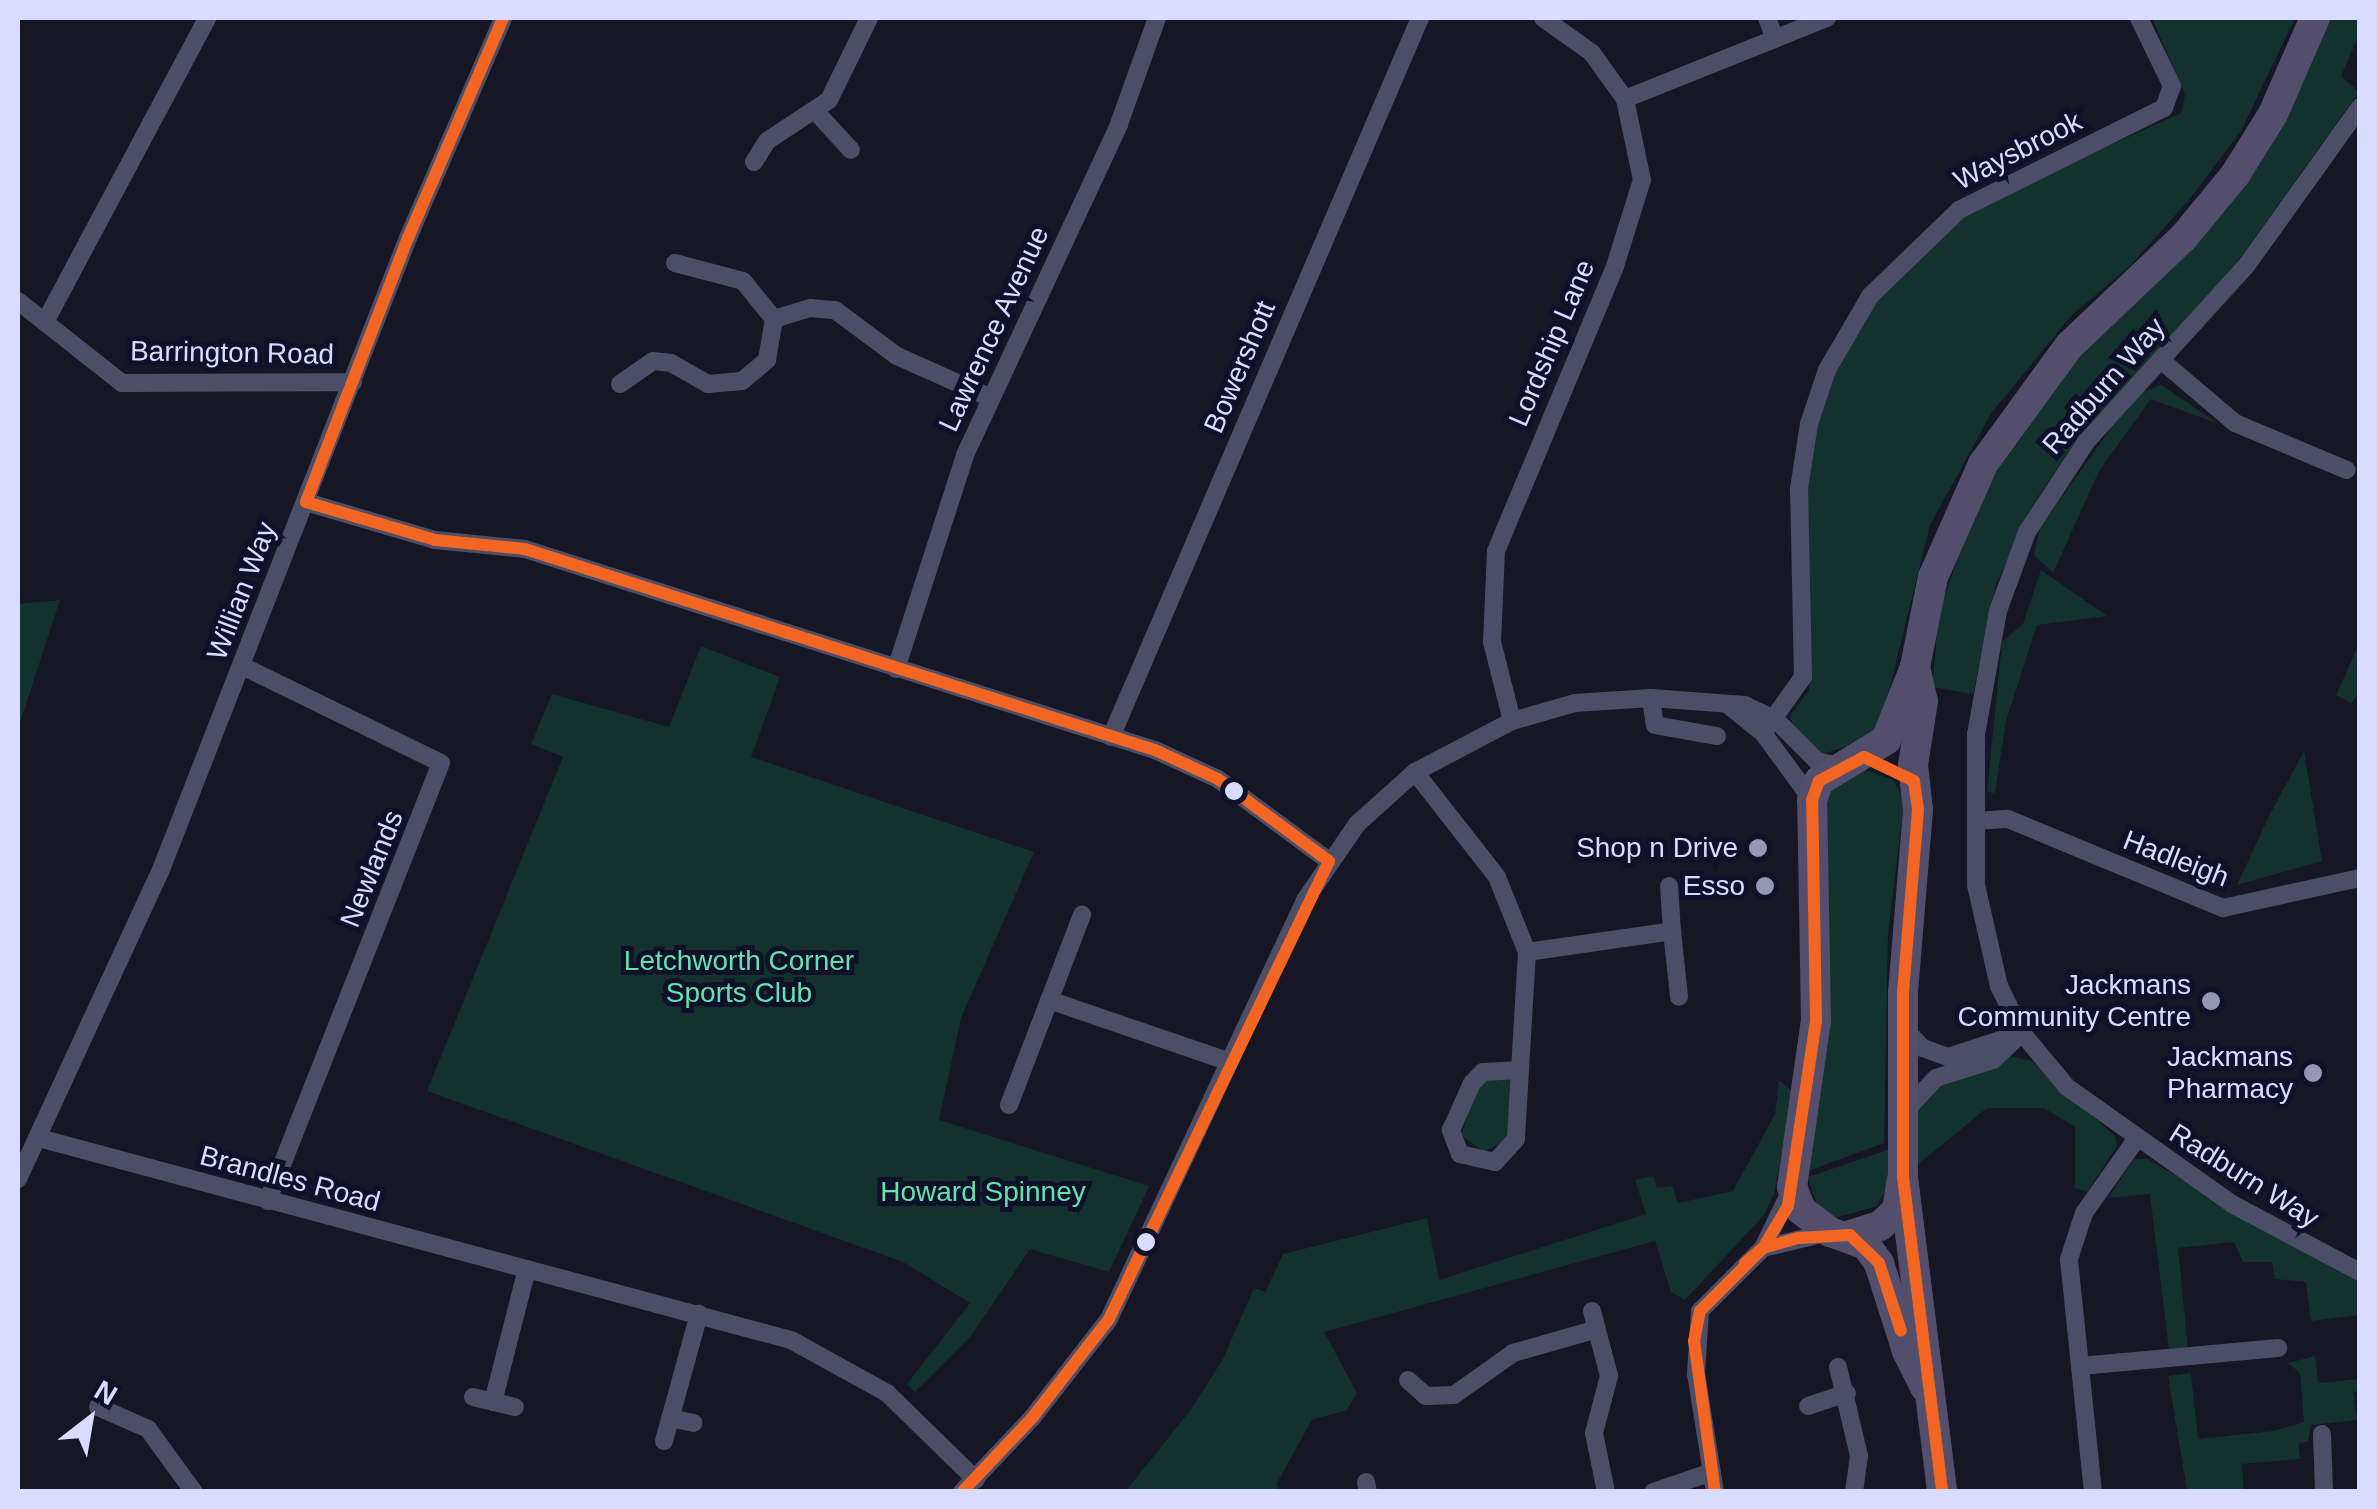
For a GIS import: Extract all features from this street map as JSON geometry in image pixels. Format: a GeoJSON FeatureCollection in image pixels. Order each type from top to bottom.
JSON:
{"type":"FeatureCollection","features":[{"type":"Feature","properties":{"kind":"main road"},"geometry":{"type":"LineString","coordinates":[[1926,1387],[1906,1351],[1879,1263],[1800,1210],[1792,1187],[1816,1021],[1812,800],[1819,781],[1886,740],[1916,666],[1933,577],[1983,464],[2069,346],[2183,238],[2235,176],[2273,114],[2315,18]]}},
{"type":"Feature","properties":{"kind":"main road"},"geometry":{"type":"LineString","coordinates":[[1916,666],[1923,701],[1914,782],[1918,810],[1901,1026],[1903,1178],[1929,1349],[1926,1387],[1942,1492]]}},
{"type":"Feature","properties":{"kind":"main road"},"geometry":{"type":"LineString","coordinates":[[1851,761],[1914,782]]}},
{"type":"Feature","properties":{"kind":"main road"},"geometry":{"type":"LineString","coordinates":[[1840,1234],[1880,1226],[1897,1210],[1903,1178]]}},
{"type":"Feature","properties":{"kind":"street"},"geometry":{"type":"LineString","coordinates":[[45,322],[206,18]]}},
{"type":"Feature","properties":{"kind":"street","name":"Willian Way"},"geometry":{"type":"LineString","coordinates":[[18,1179],[160,872],[353,382],[503,18]]}},
{"type":"Feature","properties":{"kind":"street"},"geometry":{"type":"LineString","coordinates":[[754,162],[759,137],[817,114],[844,74],[869,18]]}},
{"type":"Feature","properties":{"kind":"street","name":"Lawrence Avenue"},"geometry":{"type":"LineString","coordinates":[[896,669],[954,485],[1119,124],[1157,18]]}},
{"type":"Feature","properties":{"kind":"street","name":"Bowershott"},"geometry":{"type":"LineString","coordinates":[[1110,738],[1420,18]]}},
{"type":"Feature","properties":{"kind":"street","name":"Lordship Lane"},"geometry":{"type":"LineString","coordinates":[[1512,721],[1492,642],[1496,551],[1615,266],[1642,180],[1625,99],[1592,53],[1543,18]]}},
{"type":"Feature","properties":{"kind":"street"},"geometry":{"type":"LineString","coordinates":[[1767,18],[1775,39]]}},
{"type":"Feature","properties":{"kind":"street"},"geometry":{"type":"LineString","coordinates":[[1625,99],[1828,18]]}},
{"type":"Feature","properties":{"kind":"street","name":"Waysbrook"},"geometry":{"type":"LineString","coordinates":[[1770,727],[1804,678],[1799,490],[1827,370],[1870,296],[1959,210],[2164,108],[2172,86],[2139,18]]}},
{"type":"Feature","properties":{"kind":"street","name":"Radburn Way"},"geometry":{"type":"LineString","coordinates":[[2360,107],[2246,266],[2086,442],[2040,508],[2012,564],[1976,734],[1976,884],[1991,955],[2022,1034],[2067,1087],[2135,1140],[2274,1230],[2360,1272]]}},
{"type":"Feature","properties":{"kind":"street"},"geometry":{"type":"LineString","coordinates":[[817,114],[851,150]]}},
{"type":"Feature","properties":{"kind":"street"},"geometry":{"type":"LineString","coordinates":[[620,384],[637,367],[663,360],[708,384],[742,382],[771,351],[774,318],[742,280],[694,272],[675,263]]}},
{"type":"Feature","properties":{"kind":"street"},"geometry":{"type":"LineString","coordinates":[[686,290],[694,272]]}},
{"type":"Feature","properties":{"kind":"street","name":"Barrington Road"},"geometry":{"type":"LineString","coordinates":[[18,301],[122,382],[353,382]]}},
{"type":"Feature","properties":{"kind":"street"},"geometry":{"type":"LineString","coordinates":[[774,318],[810,308],[835,310],[897,356],[992,398]]}},
{"type":"Feature","properties":{"kind":"street"},"geometry":{"type":"LineString","coordinates":[[2162,361],[2235,422],[2348,470]]}},
{"type":"Feature","properties":{"kind":"street"},"geometry":{"type":"LineString","coordinates":[[306,502],[435,540],[525,549],[1110,738],[1218,779],[1329,862]]}},
{"type":"Feature","properties":{"kind":"street","name":"Newlands"},"geometry":{"type":"LineString","coordinates":[[242,666],[442,763],[268,1201]]}},
{"type":"Feature","properties":{"kind":"street"},"geometry":{"type":"LineString","coordinates":[[1651,698],[1656,725],[1717,736]]}},
{"type":"Feature","properties":{"kind":"street"},"geometry":{"type":"LineString","coordinates":[[969,1486],[1110,1319],[1329,862],[1358,824],[1415,772],[1512,721],[1574,703],[1651,698],[1726,704],[1770,727],[1817,761],[1851,761]]}},
{"type":"Feature","properties":{"kind":"street"},"geometry":{"type":"LineString","coordinates":[[1770,727],[1812,800]]}},
{"type":"Feature","properties":{"kind":"street"},"geometry":{"type":"LineString","coordinates":[[1415,772],[1508,894],[1527,952],[1516,1139],[1506,1155],[1487,1163],[1460,1154],[1451,1130],[1472,1082],[1483,1072],[1520,1070]]}},
{"type":"Feature","properties":{"kind":"street","name":"Hadleigh"},"geometry":{"type":"LineString","coordinates":[[1976,821],[2008,819],[2224,908],[2360,878]]}},
{"type":"Feature","properties":{"kind":"street"},"geometry":{"type":"LineString","coordinates":[[1669,886],[1679,997]]}},
{"type":"Feature","properties":{"kind":"street"},"geometry":{"type":"LineString","coordinates":[[1008,1105],[1082,915]]}},
{"type":"Feature","properties":{"kind":"street"},"geometry":{"type":"LineString","coordinates":[[1527,952],[1672,931]]}},
{"type":"Feature","properties":{"kind":"street"},"geometry":{"type":"LineString","coordinates":[[1049,1000],[1230,1062]]}},
{"type":"Feature","properties":{"kind":"street"},"geometry":{"type":"LineString","coordinates":[[1901,1026],[1924,1048],[1948,1057],[2022,1034]]}},
{"type":"Feature","properties":{"kind":"street"},"geometry":{"type":"LineString","coordinates":[[1904,1113],[1936,1078],[1993,1060],[2022,1034]]}},
{"type":"Feature","properties":{"kind":"street","name":"Brandles Road"},"geometry":{"type":"LineString","coordinates":[[39,1138],[791,1340],[844,1365],[906,1409],[969,1486]]}},
{"type":"Feature","properties":{"kind":"street"},"geometry":{"type":"LineString","coordinates":[[2093,1492],[2071,1245],[2084,1213],[2135,1140]]}},
{"type":"Feature","properties":{"kind":"street"},"geometry":{"type":"LineString","coordinates":[[1716,1492],[1694,1341],[1700,1311],[1763,1248],[1792,1187]]}},
{"type":"Feature","properties":{"kind":"street"},"geometry":{"type":"LineString","coordinates":[[1763,1248],[1840,1234]]}},
{"type":"Feature","properties":{"kind":"street"},"geometry":{"type":"LineString","coordinates":[[493,1402],[527,1269]]}},
{"type":"Feature","properties":{"kind":"street"},"geometry":{"type":"LineString","coordinates":[[664,1441],[699,1314]]}},
{"type":"Feature","properties":{"kind":"street"},"geometry":{"type":"LineString","coordinates":[[1408,1380],[1426,1396],[1454,1395],[1513,1354],[1593,1320],[1609,1376],[1594,1433],[1606,1492]]}},
{"type":"Feature","properties":{"kind":"street"},"geometry":{"type":"LineString","coordinates":[[2080,1366],[2266,1344]]}},
{"type":"Feature","properties":{"kind":"street"},"geometry":{"type":"LineString","coordinates":[[1838,1367],[1848,1393],[1859,1456],[1854,1492]]}},
{"type":"Feature","properties":{"kind":"street"},"geometry":{"type":"LineString","coordinates":[[1808,1406],[1848,1393]]}},
{"type":"Feature","properties":{"kind":"street"},"geometry":{"type":"LineString","coordinates":[[473,1397],[515,1407]]}},
{"type":"Feature","properties":{"kind":"street"},"geometry":{"type":"LineString","coordinates":[[98,1407],[148,1429],[194,1492]]}},
{"type":"Feature","properties":{"kind":"street"},"geometry":{"type":"LineString","coordinates":[[670,1418],[693,1423]]}},
{"type":"Feature","properties":{"kind":"street"},"geometry":{"type":"LineString","coordinates":[[2319,1444],[2324,1492]]}},
{"type":"Feature","properties":{"kind":"street"},"geometry":{"type":"LineString","coordinates":[[1653,1492],[1712,1472]]}},
{"type":"Feature","properties":{"kind":"green space"},"geometry":{"type":"Polygon","coordinates":[[[2152,18],[2295,18],[2241,131],[2193,195],[2131,265],[2073,314],[1992,412],[1930,525],[1882,718],[1867,740],[1823,754],[1794,728],[1790,716],[1809,690],[1804,502],[1810,449],[1836,366],[1875,299],[1976,206],[2181,113],[2185,95],[2152,18]]]}},
{"type":"Feature","properties":{"kind":"green space"},"geometry":{"type":"Polygon","coordinates":[[[2330,18],[2359,18],[2359,35],[2341,76],[2359,92],[2233,268],[2077,439],[2034,503],[1996,584],[1973,694],[1932,687],[1939,613],[1986,476],[2059,374],[2138,298],[2330,18]]]}},
{"type":"Feature","properties":{"kind":"green space"},"geometry":{"type":"Polygon","coordinates":[[[2161,385],[2219,424],[2151,399],[2099,471],[2053,573],[2034,555],[2040,528],[2111,428],[2142,393],[2161,385]]]}},
{"type":"Feature","properties":{"kind":"green space"},"geometry":{"type":"Polygon","coordinates":[[[2041,570],[2107,616],[2037,625],[2006,721],[1995,793],[1987,792],[2002,642],[2023,624],[2041,570]]]}},
{"type":"Feature","properties":{"kind":"green space"},"geometry":{"type":"Polygon","coordinates":[[[60,600],[28,698],[18,729],[18,604],[60,600]]]}},
{"type":"Feature","properties":{"kind":"green space"},"geometry":{"type":"Polygon","coordinates":[[[2359,644],[2359,693],[2351,703],[2336,695],[2359,644]]]}},
{"type":"Feature","properties":{"kind":"green space","name":"Letchworth Corner Sports Club"},"geometry":{"type":"Polygon","coordinates":[[[701,646],[780,677],[751,757],[1034,852],[961,1018],[939,1120],[1149,1186],[1109,1272],[1030,1249],[971,1336],[915,1392],[907,1384],[970,1303],[903,1262],[427,1091],[563,757],[531,744],[552,694],[669,727],[701,646]]]}},
{"type":"Feature","properties":{"kind":"green space"},"geometry":{"type":"Polygon","coordinates":[[[2304,751],[2322,861],[2237,885],[2268,818],[2304,751]]]}},
{"type":"Feature","properties":{"kind":"green space"},"geometry":{"type":"Polygon","coordinates":[[[1858,767],[1893,780],[1904,800],[1888,935],[1884,1143],[1808,1171],[1823,789],[1858,767]]]}},
{"type":"Feature","properties":{"kind":"green space"},"geometry":{"type":"Polygon","coordinates":[[[2010,1056],[2032,1061],[2115,1136],[2117,1146],[2087,1192],[2075,1188],[2075,1127],[2044,1108],[1987,1108],[1917,1165],[1916,1111],[1941,1080],[2010,1056]]]}},
{"type":"Feature","properties":{"kind":"green space"},"geometry":{"type":"Polygon","coordinates":[[[1493,1078],[1511,1078],[1510,1139],[1483,1152],[1461,1135],[1478,1085],[1493,1078]]]}},
{"type":"Feature","properties":{"kind":"green space"},"geometry":{"type":"Polygon","coordinates":[[[1779,1080],[1793,1092],[1774,1193],[1764,1215],[1685,1300],[1671,1292],[1655,1241],[1324,1332],[1357,1393],[1347,1410],[1312,1420],[1277,1483],[1279,1491],[1125,1492],[1192,1408],[1223,1359],[1254,1288],[1265,1292],[1283,1254],[1427,1218],[1439,1280],[1646,1214],[1635,1180],[1653,1176],[1657,1188],[1672,1186],[1678,1203],[1733,1191],[1775,1114],[1779,1080]]]}},
{"type":"Feature","properties":{"kind":"green space"},"geometry":{"type":"Polygon","coordinates":[[[1888,1150],[1889,1183],[1877,1206],[1835,1218],[1818,1208],[1808,1177],[1888,1150]]]}},
{"type":"Feature","properties":{"kind":"green space"},"geometry":{"type":"Polygon","coordinates":[[[2134,1159],[2147,1159],[2359,1280],[2359,1315],[2311,1321],[2306,1282],[2275,1279],[2272,1262],[2243,1262],[2234,1242],[2178,1248],[2188,1350],[2169,1350],[2150,1194],[2108,1198],[2134,1159]]]}},
{"type":"Feature","properties":{"kind":"green space"},"geometry":{"type":"Polygon","coordinates":[[[2315,1356],[2318,1383],[2359,1379],[2359,1391],[2353,1392],[2357,1420],[2311,1425],[2308,1441],[2298,1444],[2300,1459],[2242,1464],[2244,1491],[2187,1491],[2168,1376],[2191,1373],[2198,1439],[2273,1431],[2304,1422],[2300,1373],[2288,1363],[2315,1356]]]}},
{"type":"Feature","properties":{"kind":"transit line"},"geometry":{"type":"LineString","coordinates":[[306,502],[408,238],[503,18]]}},
{"type":"Feature","properties":{"kind":"transit line"},"geometry":{"type":"LineString","coordinates":[[306,502],[435,540],[525,549],[1155,750],[1218,779],[1329,861]]}},
{"type":"Feature","properties":{"kind":"transit line"},"geometry":{"type":"LineString","coordinates":[[1715,1492],[1694,1341],[1700,1311],[1763,1248],[1788,1206],[1816,1021],[1812,800],[1819,781],[1864,757],[1914,781],[1918,810],[1903,992],[1903,1177],[1942,1492]]}},
{"type":"Feature","properties":{"kind":"transit line"},"geometry":{"type":"LineString","coordinates":[[962,1492],[1032,1418],[1109,1319],[1329,861]]}},
{"type":"Feature","properties":{"kind":"transit line"},"geometry":{"type":"LineString","coordinates":[[1745,1263],[1763,1248],[1799,1238],[1850,1235],[1879,1263],[1901,1331]]}},
{"type":"Feature","properties":{"kind":"place","name":"Shop n Drive"},"geometry":{"type":"Point","coordinates":[1758,848]}},
{"type":"Feature","properties":{"kind":"place","name":"Esso"},"geometry":{"type":"Point","coordinates":[1765,886]}},
{"type":"Feature","properties":{"kind":"place","name":"Jackmans Community Centre"},"geometry":{"type":"Point","coordinates":[2211,1001]}},
{"type":"Feature","properties":{"kind":"place","name":"Jackmans Pharmacy"},"geometry":{"type":"Point","coordinates":[2313,1073]}},
{"type":"Feature","properties":{"kind":"park label","name":"Howard Spinney"},"geometry":{"type":"Point","coordinates":[983,1192]}}]}
